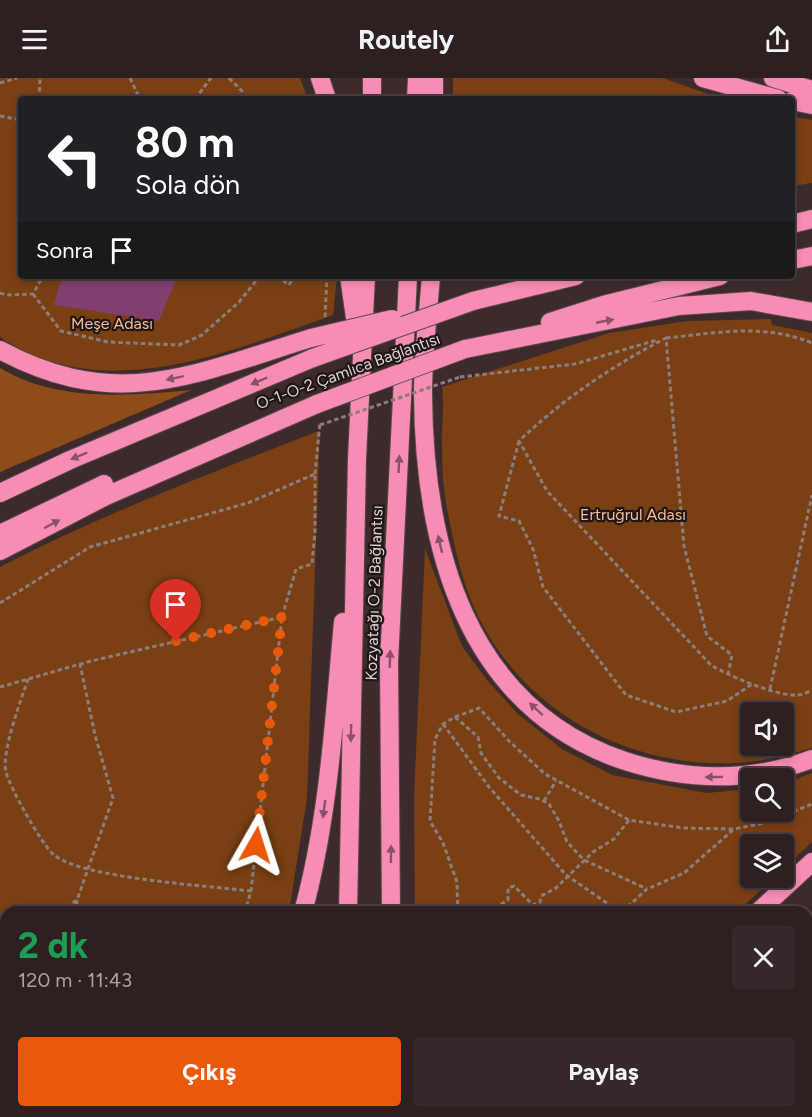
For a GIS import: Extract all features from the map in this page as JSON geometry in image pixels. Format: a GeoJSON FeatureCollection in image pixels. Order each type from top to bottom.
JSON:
{"type":"FeatureCollection","features":[{"type":"Feature","properties":{"kind":"highway"},"geometry":{"type":"LineString","coordinates":[[320,78],[326,96]]}},
{"type":"Feature","properties":{"kind":"highway"},"geometry":{"type":"LineString","coordinates":[[372,78],[372,96]]}},
{"type":"Feature","properties":{"kind":"highway"},"geometry":{"type":"LineString","coordinates":[[416,96],[417,78]]}},
{"type":"Feature","properties":{"kind":"highway"},"geometry":{"type":"LineString","coordinates":[[434,78],[434,96]]}},
{"type":"Feature","properties":{"kind":"highway"},"geometry":{"type":"LineString","coordinates":[[703,78],[767,96]]}},
{"type":"Feature","properties":{"kind":"highway"},"geometry":{"type":"LineString","coordinates":[[773,78],[812,90]]}},
{"type":"Feature","properties":{"kind":"highway"},"geometry":{"type":"LineString","coordinates":[[795,102],[812,105]]}},
{"type":"Feature","properties":{"kind":"highway"},"geometry":{"type":"LineString","coordinates":[[795,223],[812,219]]}},
{"type":"Feature","properties":{"kind":"highway"},"geometry":{"type":"LineString","coordinates":[[795,259],[812,256]]}},
{"type":"Feature","properties":{"kind":"highway"},"geometry":{"type":"LineString","coordinates":[[349,279],[363,368]]}},
{"type":"Feature","properties":{"kind":"highway","name":"Kozyatağı O-2 Bağlantısı"},"geometry":{"type":"LineString","coordinates":[[348,906],[357,458],[366,279]]}},
{"type":"Feature","properties":{"kind":"highway","name":"Kozyatağı O-2 Bağlantısı"},"geometry":{"type":"LineString","coordinates":[[391,906],[389,662],[408,279]]}},
{"type":"Feature","properties":{"kind":"highway"},"geometry":{"type":"LineString","coordinates":[[431,279],[423,392],[425,452],[433,509],[454,593],[471,632],[493,664],[540,714],[569,735],[603,753],[637,764],[675,774],[710,777],[782,771],[812,759]]}},
{"type":"Feature","properties":{"kind":"highway"},"geometry":{"type":"LineString","coordinates":[[0,350],[31,366],[71,379],[117,385],[174,380],[311,338],[564,279]]}},
{"type":"Feature","properties":{"kind":"highway","name":"O-1-O-2 Çamlıca Bağlantısı"},"geometry":{"type":"LineString","coordinates":[[0,534],[104,484],[465,349],[603,305],[708,279]]}},
{"type":"Feature","properties":{"kind":"highway","name":"O-1-O-2 Çamlıca Bağlantısı"},"geometry":{"type":"LineString","coordinates":[[0,492],[70,460],[313,358],[473,301]]}},
{"type":"Feature","properties":{"kind":"highway"},"geometry":{"type":"LineString","coordinates":[[465,349],[679,306],[751,301],[812,312]]}},
{"type":"Feature","properties":{"kind":"highway"},"geometry":{"type":"LineString","coordinates":[[0,551],[106,496],[317,404]]}},
{"type":"Feature","properties":{"kind":"highway"},"geometry":{"type":"LineString","coordinates":[[305,906],[316,866],[329,778],[357,458]]}},
{"type":"Feature","properties":{"kind":"highway"},"geometry":{"type":"LineString","coordinates":[[764,906],[812,862]]}},
{"type":"Feature","properties":{"kind":"path"},"geometry":{"type":"LineString","coordinates":[[0,83],[17,78]]}},
{"type":"Feature","properties":{"kind":"path"},"geometry":{"type":"LineString","coordinates":[[39,96],[40,78]]}},
{"type":"Feature","properties":{"kind":"path"},"geometry":{"type":"LineString","coordinates":[[130,78],[139,96]]}},
{"type":"Feature","properties":{"kind":"path"},"geometry":{"type":"LineString","coordinates":[[197,96],[211,78]]}},
{"type":"Feature","properties":{"kind":"path"},"geometry":{"type":"LineString","coordinates":[[229,78],[245,96]]}},
{"type":"Feature","properties":{"kind":"path"},"geometry":{"type":"LineString","coordinates":[[0,117],[18,120]]}},
{"type":"Feature","properties":{"kind":"path"},"geometry":{"type":"LineString","coordinates":[[33,294],[41,279]]}},
{"type":"Feature","properties":{"kind":"path"},"geometry":{"type":"LineString","coordinates":[[33,294],[61,330],[108,342],[179,345],[202,335],[239,302],[258,279]]}},
{"type":"Feature","properties":{"kind":"path"},"geometry":{"type":"LineString","coordinates":[[281,279],[290,285],[293,279]]}},
{"type":"Feature","properties":{"kind":"path"},"geometry":{"type":"LineString","coordinates":[[0,293],[6,296],[33,294]]}},
{"type":"Feature","properties":{"kind":"path"},"geometry":{"type":"LineString","coordinates":[[247,906],[251,891],[282,617],[296,569],[312,564],[315,532],[315,474],[320,425],[460,377],[575,364],[666,338],[749,329],[792,335],[812,344]]}},
{"type":"Feature","properties":{"kind":"path"},"geometry":{"type":"LineString","coordinates":[[666,338],[628,358],[552,410],[519,441],[500,516],[519,521],[533,549],[543,587],[626,695],[676,712],[728,701],[752,684]]}},
{"type":"Feature","properties":{"kind":"path"},"geometry":{"type":"LineString","coordinates":[[666,338],[684,546],[707,636],[732,655],[728,675]]}},
{"type":"Feature","properties":{"kind":"path"},"geometry":{"type":"LineString","coordinates":[[519,441],[547,491],[698,653],[728,675],[752,684],[798,695],[812,690]]}},
{"type":"Feature","properties":{"kind":"path"},"geometry":{"type":"LineString","coordinates":[[0,603],[90,547],[248,503],[315,474]]}},
{"type":"Feature","properties":{"kind":"path"},"geometry":{"type":"LineString","coordinates":[[770,689],[812,495]]}},
{"type":"Feature","properties":{"kind":"path"},"geometry":{"type":"LineString","coordinates":[[0,687],[80,664],[282,617]]}},
{"type":"Feature","properties":{"kind":"path"},"geometry":{"type":"LineString","coordinates":[[76,906],[76,900],[113,798],[95,735],[80,664]]}},
{"type":"Feature","properties":{"kind":"path"},"geometry":{"type":"LineString","coordinates":[[28,679],[10,734],[5,771],[34,829],[54,856],[88,871],[251,891]]}},
{"type":"Feature","properties":{"kind":"path"},"geometry":{"type":"LineString","coordinates":[[458,906],[457,882],[443,843],[430,820],[435,739],[443,724],[479,708],[510,741],[556,781],[629,820],[683,828],[734,829],[764,823],[812,804]]}},
{"type":"Feature","properties":{"kind":"path"},"geometry":{"type":"LineString","coordinates":[[455,717],[478,737],[481,753],[499,778],[521,795],[544,801],[559,820],[567,842],[584,860],[646,889]]}},
{"type":"Feature","properties":{"kind":"path"},"geometry":{"type":"LineString","coordinates":[[443,724],[489,787],[566,876],[612,906]]}},
{"type":"Feature","properties":{"kind":"path"},"geometry":{"type":"LineString","coordinates":[[544,801],[556,781]]}},
{"type":"Feature","properties":{"kind":"path"},"geometry":{"type":"LineString","coordinates":[[498,906],[508,900],[508,888],[514,886],[533,905],[556,888],[584,860],[614,839],[629,820]]}},
{"type":"Feature","properties":{"kind":"path"},"geometry":{"type":"LineString","coordinates":[[628,906],[646,889],[684,873],[734,829]]}},
{"type":"Feature","properties":{"kind":"path"},"geometry":{"type":"LineString","coordinates":[[68,906],[76,900]]}},
{"type":"Feature","properties":{"kind":"green space","name":"Meşe Adası"},"geometry":{"type":"Polygon","coordinates":[[[0,78],[300,78],[307,96],[18,96],[18,279],[337,279],[333,315],[209,357],[166,366],[123,371],[81,368],[40,358],[0,337],[0,78]]]}},
{"type":"Feature","properties":{"kind":"green space"},"geometry":{"type":"Polygon","coordinates":[[[453,78],[663,78],[714,96],[453,96],[453,78]]]}},
{"type":"Feature","properties":{"kind":"green space"},"geometry":{"type":"Polygon","coordinates":[[[795,117],[812,120],[812,183],[795,186],[795,117]]]}},
{"type":"Feature","properties":{"kind":"green space","name":"Ertruğrul Adası"},"geometry":{"type":"Polygon","coordinates":[[[771,319],[772,325],[812,333],[812,748],[794,753],[794,702],[740,702],[740,756],[784,756],[736,763],[696,762],[658,756],[621,745],[586,728],[553,707],[524,682],[499,652],[479,618],[461,569],[447,510],[442,467],[442,387],[609,333],[687,321],[771,319]]]}},
{"type":"Feature","properties":{"kind":"green space"},"geometry":{"type":"Polygon","coordinates":[[[320,425],[307,798],[290,906],[0,906],[0,567],[117,512],[319,431],[320,425]]]}},
{"type":"Feature","properties":{"kind":"green space"},"geometry":{"type":"Polygon","coordinates":[[[425,549],[462,646],[487,680],[517,713],[562,749],[612,775],[706,793],[740,790],[740,822],[794,822],[794,780],[812,773],[812,842],[794,859],[794,834],[740,834],[740,888],[763,888],[744,906],[415,906],[414,798],[425,549]]]}},
{"type":"Feature","properties":{"kind":"shaded area"},"geometry":{"type":"Polygon","coordinates":[[[61,279],[177,279],[159,321],[54,305],[61,279]]]}},
{"type":"Feature","properties":{"kind":"shaded area"},"geometry":{"type":"Polygon","coordinates":[[[0,368],[45,387],[93,394],[142,394],[191,390],[0,472],[0,368]]]}},
{"type":"Feature","properties":{"kind":"route"},"geometry":{"type":"LineString","coordinates":[[176,641],[282,617],[256,845]]}}]}
